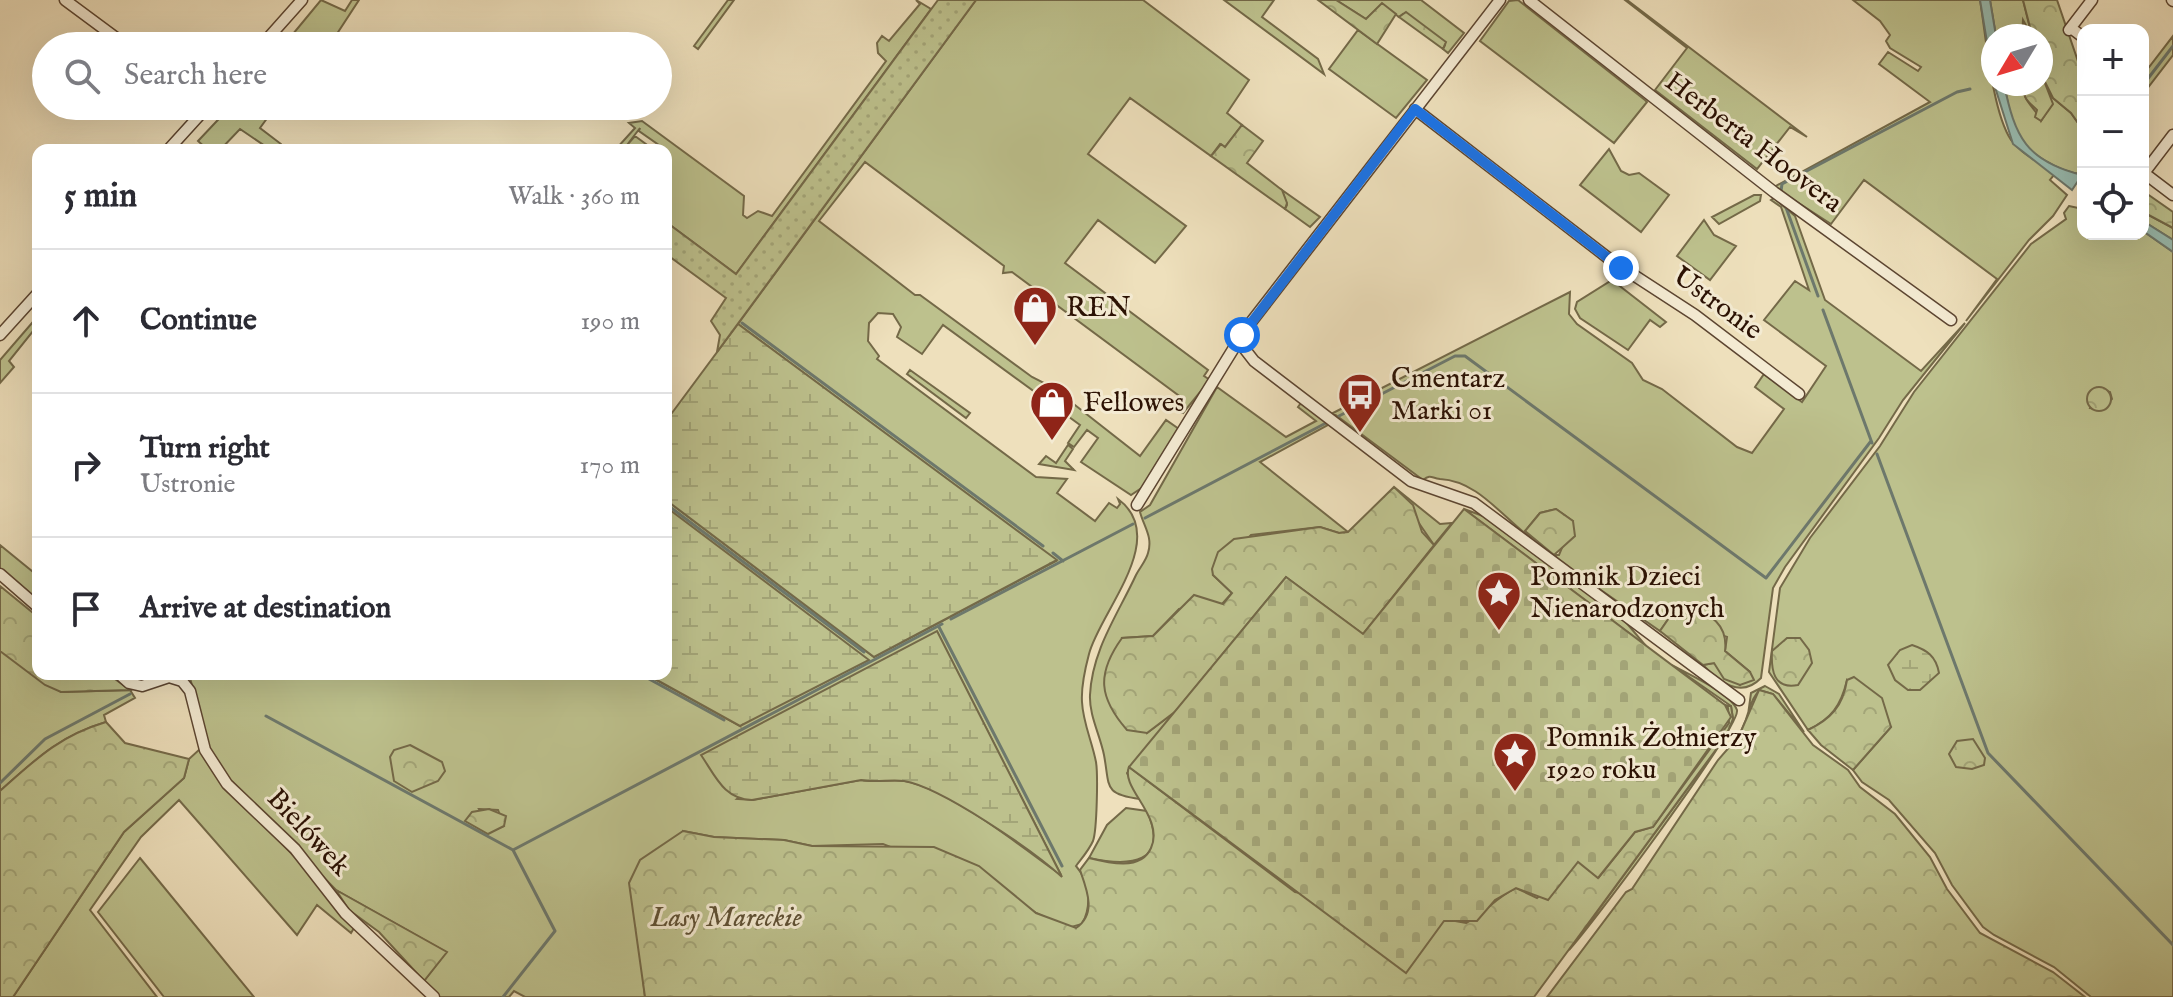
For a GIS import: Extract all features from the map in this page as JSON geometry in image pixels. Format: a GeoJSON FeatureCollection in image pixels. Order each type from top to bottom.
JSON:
{"type":"FeatureCollection","features":[{"type":"Feature","properties":{"kind":"street"},"geometry":{"type":"LineString","coordinates":[[65,0],[108,32]]}},
{"type":"Feature","properties":{"kind":"street"},"geometry":{"type":"LineString","coordinates":[[273,32],[302,0]]}},
{"type":"Feature","properties":{"kind":"street"},"geometry":{"type":"LineString","coordinates":[[1137,505],[1261,309],[1500,0]]}},
{"type":"Feature","properties":{"kind":"street","name":"Herberta Hoovera"},"geometry":{"type":"LineString","coordinates":[[1529,0],[1791,205],[1951,320]]}},
{"type":"Feature","properties":{"kind":"street"},"geometry":{"type":"LineString","coordinates":[[2077,33],[2070,29],[2092,0]]}},
{"type":"Feature","properties":{"kind":"street","name":"Ustronie"},"geometry":{"type":"LineString","coordinates":[[1415,109],[1612,261],[1632,271],[1695,315],[1799,394]]}},
{"type":"Feature","properties":{"kind":"street"},"geometry":{"type":"LineString","coordinates":[[173,144],[195,120]]}},
{"type":"Feature","properties":{"kind":"street"},"geometry":{"type":"LineString","coordinates":[[2173,135],[2144,173],[2173,195]]}},
{"type":"Feature","properties":{"kind":"street"},"geometry":{"type":"LineString","coordinates":[[0,335],[32,300]]}},
{"type":"Feature","properties":{"kind":"street"},"geometry":{"type":"LineString","coordinates":[[1240,343],[1254,361],[1411,481],[1474,503],[1739,700]]}},
{"type":"Feature","properties":{"kind":"street"},"geometry":{"type":"LineString","coordinates":[[0,574],[32,602]]}},
{"type":"Feature","properties":{"kind":"street","name":"Bielówek"},"geometry":{"type":"LineString","coordinates":[[126,680],[142,686],[160,680]]}},
{"type":"Feature","properties":{"kind":"street","name":"Bielówek"},"geometry":{"type":"LineString","coordinates":[[179,680],[190,691],[205,750],[215,768],[304,858],[345,913],[434,997]]}},
{"type":"Feature","properties":{"kind":"green space"},"geometry":{"type":"Polygon","coordinates":[[[321,0],[345,11],[352,0],[359,0],[338,32],[295,32],[321,0]]]}},
{"type":"Feature","properties":{"kind":"green space"},"geometry":{"type":"Polygon","coordinates":[[[728,0],[734,0],[698,49],[694,46],[728,0]]]}},
{"type":"Feature","properties":{"kind":"green space"},"geometry":{"type":"Polygon","coordinates":[[[916,0],[931,9],[736,274],[672,226],[672,144],[657,144],[639,131],[640,128],[628,144],[621,144],[635,128],[629,123],[642,121],[744,196],[743,215],[747,218],[758,211],[772,216],[886,61],[878,53],[877,43],[882,36],[889,41],[920,4],[916,0]]]}},
{"type":"Feature","properties":{"kind":"green space"},"geometry":{"type":"Polygon","coordinates":[[[938,0],[976,0],[717,352],[720,335],[711,321],[726,298],[672,258],[672,226],[736,274],[938,0]]]}},
{"type":"Feature","properties":{"kind":"green space"},"geometry":{"type":"Polygon","coordinates":[[[976,0],[1143,0],[1249,80],[1227,113],[1242,125],[1225,147],[1220,144],[1211,156],[1130,98],[1088,154],[1186,226],[1155,263],[1098,220],[1065,263],[1208,370],[1204,376],[1210,380],[1183,413],[1173,410],[1182,398],[1012,272],[1003,273],[1004,266],[865,162],[819,221],[915,295],[920,295],[1032,377],[1052,387],[1140,456],[1166,420],[1179,429],[1143,487],[1131,495],[1081,462],[1098,438],[1087,430],[1074,447],[1068,443],[1080,425],[943,325],[922,354],[897,337],[901,327],[893,314],[878,313],[869,323],[868,341],[879,356],[877,359],[1036,477],[1067,479],[1057,493],[1095,521],[1109,503],[1117,508],[1120,504],[1118,499],[1132,515],[1137,534],[1135,554],[1095,637],[1083,684],[1083,710],[1096,762],[1097,789],[1093,841],[1076,866],[1088,894],[1082,924],[1068,928],[1036,913],[1008,893],[883,844],[812,846],[784,840],[714,837],[683,831],[643,979],[645,997],[525,997],[514,991],[509,997],[438,997],[424,981],[446,952],[336,890],[224,775],[208,747],[191,680],[657,680],[740,726],[672,518],[672,505],[874,657],[1056,561],[738,324],[976,0]],[[937,632],[737,799],[753,800],[861,780],[905,781],[965,808],[1061,875],[937,632]],[[479,809],[492,831],[504,826],[498,810],[479,809]]]}},
{"type":"Feature","properties":{"kind":"green space"},"geometry":{"type":"Polygon","coordinates":[[[1224,0],[1274,0],[1262,17],[1318,59],[1324,74],[1224,0]]]}},
{"type":"Feature","properties":{"kind":"green space"},"geometry":{"type":"Polygon","coordinates":[[[1318,0],[1336,0],[1366,19],[1382,3],[1396,14],[1377,44],[1318,0]]]}},
{"type":"Feature","properties":{"kind":"green space"},"geometry":{"type":"Polygon","coordinates":[[[1336,0],[1421,0],[1464,33],[1448,53],[1443,49],[1445,45],[1403,14],[1399,17],[1382,4],[1366,19],[1336,0]]]}},
{"type":"Feature","properties":{"kind":"green space"},"geometry":{"type":"Polygon","coordinates":[[[1518,0],[1647,102],[1614,143],[1480,41],[1509,1],[1518,0]]]}},
{"type":"Feature","properties":{"kind":"green space"},"geometry":{"type":"Polygon","coordinates":[[[1625,0],[1807,137],[1790,127],[1757,169],[1655,90],[1687,48],[1625,0]]]}},
{"type":"Feature","properties":{"kind":"green space"},"geometry":{"type":"Polygon","coordinates":[[[1853,0],[1980,0],[1983,24],[1981,96],[1995,96],[2011,140],[2059,179],[2054,175],[2050,180],[2067,195],[1966,321],[1997,279],[1864,180],[1831,224],[1774,187],[1930,102],[1879,64],[1888,52],[1918,71],[1921,67],[1890,48],[1886,41],[1890,35],[1880,21],[1853,0]]]}},
{"type":"Feature","properties":{"kind":"green space"},"geometry":{"type":"Polygon","coordinates":[[[1990,0],[2023,0],[2029,24],[2023,20],[2023,24],[1994,24],[1990,0]]]}},
{"type":"Feature","properties":{"kind":"green space"},"geometry":{"type":"Polygon","coordinates":[[[2023,0],[2057,0],[2077,58],[2077,122],[2052,96],[2053,24],[2029,24],[2023,0]]]}},
{"type":"Feature","properties":{"kind":"green space"},"geometry":{"type":"Polygon","coordinates":[[[1406,12],[1446,42],[1443,49],[1399,17],[1406,12]]]}},
{"type":"Feature","properties":{"kind":"green space"},"geometry":{"type":"Polygon","coordinates":[[[1358,30],[1427,80],[1396,118],[1329,69],[1358,30]]]}},
{"type":"Feature","properties":{"kind":"green space"},"geometry":{"type":"Polygon","coordinates":[[[2173,36],[2173,55],[2149,86],[2149,67],[2173,36]]]}},
{"type":"Feature","properties":{"kind":"green space"},"geometry":{"type":"Polygon","coordinates":[[[2007,96],[2025,96],[2041,121],[2050,107],[2047,96],[2052,96],[2077,122],[2077,173],[2044,160],[2021,141],[2012,122],[2007,96]]]}},
{"type":"Feature","properties":{"kind":"green space"},"geometry":{"type":"Polygon","coordinates":[[[2025,96],[2050,96],[2053,104],[2041,121],[2035,117],[2037,110],[2025,96]]]}},
{"type":"Feature","properties":{"kind":"green space"},"geometry":{"type":"Polygon","coordinates":[[[218,120],[266,120],[260,128],[281,144],[262,144],[240,129],[226,144],[201,144],[198,141],[218,120]]]}},
{"type":"Feature","properties":{"kind":"green space"},"geometry":{"type":"Polygon","coordinates":[[[1242,125],[1263,141],[1247,163],[1282,190],[1287,203],[1285,209],[1211,156],[1221,144],[1225,147],[1242,125]]]}},
{"type":"Feature","properties":{"kind":"green space"},"geometry":{"type":"Polygon","coordinates":[[[635,136],[646,144],[628,144],[635,136]]]}},
{"type":"Feature","properties":{"kind":"green space"},"geometry":{"type":"Polygon","coordinates":[[[1609,149],[1621,171],[1629,175],[1639,173],[1669,195],[1641,232],[1580,185],[1609,149]]]}},
{"type":"Feature","properties":{"kind":"green space"},"geometry":{"type":"Polygon","coordinates":[[[1282,190],[1320,217],[1310,227],[1285,209],[1287,205],[1282,190]]]}},
{"type":"Feature","properties":{"kind":"green space"},"geometry":{"type":"Polygon","coordinates":[[[1754,195],[1761,195],[1760,201],[1719,224],[1712,217],[1754,195]]]}},
{"type":"Feature","properties":{"kind":"green space"},"geometry":{"type":"Polygon","coordinates":[[[2149,195],[2173,212],[2173,228],[2149,215],[2149,195]]]}},
{"type":"Feature","properties":{"kind":"green space"},"geometry":{"type":"Polygon","coordinates":[[[1774,198],[1795,216],[1825,300],[1921,371],[1965,323],[1903,400],[1785,567],[1773,588],[1761,678],[1738,688],[1723,682],[1703,665],[1714,663],[1740,685],[1750,672],[1725,651],[1727,637],[1669,618],[1660,631],[1562,563],[1554,555],[1559,555],[1573,521],[1556,509],[1540,513],[1525,531],[1532,539],[1478,493],[1454,481],[1430,477],[1423,480],[1333,413],[1570,292],[1569,314],[1577,324],[1632,363],[1643,380],[1662,389],[1737,447],[1752,453],[1784,409],[1755,387],[1764,374],[1802,402],[1826,366],[1764,320],[1795,281],[1809,290],[1781,207],[1771,200],[1774,198]]]}},
{"type":"Feature","properties":{"kind":"green space"},"geometry":{"type":"Polygon","coordinates":[[[2069,206],[2077,208],[2077,240],[2149,240],[2149,235],[2173,252],[2173,997],[2091,997],[2054,967],[1983,927],[1952,885],[1935,853],[1889,800],[1862,782],[1853,770],[1891,727],[1847,680],[1834,711],[1808,730],[1769,672],[1780,588],[1810,538],[1880,446],[1914,392],[2031,244],[2066,219],[2064,213],[2069,206]],[[2097,388],[2090,408],[2102,409],[2112,399],[2110,392],[2097,388]]]}},
{"type":"Feature","properties":{"kind":"green space"},"geometry":{"type":"Polygon","coordinates":[[[2149,215],[2173,228],[2173,240],[2149,225],[2149,215]]]}},
{"type":"Feature","properties":{"kind":"green space"},"geometry":{"type":"Polygon","coordinates":[[[1704,220],[1714,235],[1736,246],[1710,280],[1677,256],[1704,220]]]}},
{"type":"Feature","properties":{"kind":"green space"},"geometry":{"type":"Polygon","coordinates":[[[1612,280],[1666,322],[1660,327],[1650,320],[1628,350],[1580,318],[1575,309],[1577,302],[1612,280]]]}},
{"type":"Feature","properties":{"kind":"green space"},"geometry":{"type":"Polygon","coordinates":[[[32,323],[32,332],[9,361],[14,367],[0,383],[0,360],[32,323]]]}},
{"type":"Feature","properties":{"kind":"green space"},"geometry":{"type":"Polygon","coordinates":[[[738,324],[1057,560],[874,657],[672,505],[672,413],[738,324]]]}},
{"type":"Feature","properties":{"kind":"green space"},"geometry":{"type":"Polygon","coordinates":[[[910,370],[970,413],[966,418],[907,374],[910,370]]]}},
{"type":"Feature","properties":{"kind":"green space"},"geometry":{"type":"Polygon","coordinates":[[[1217,387],[1286,437],[1316,421],[1298,407],[1301,403],[1330,424],[1260,462],[1348,532],[1339,533],[1320,527],[1251,535],[1213,575],[1232,593],[1222,604],[1179,609],[1153,636],[1122,638],[1147,733],[1176,711],[1127,773],[1140,799],[1128,797],[1114,791],[1108,782],[1091,710],[1092,679],[1107,633],[1148,553],[1149,537],[1140,512],[1150,505],[1217,387]]]}},
{"type":"Feature","properties":{"kind":"green space"},"geometry":{"type":"Polygon","coordinates":[[[2099,387],[2110,394],[2111,399],[2104,410],[2099,411],[2088,404],[2087,399],[2094,388],[2099,387]]]}},
{"type":"Feature","properties":{"kind":"green space"},"geometry":{"type":"Polygon","coordinates":[[[1068,445],[1073,449],[1065,461],[1074,470],[1039,464],[1046,456],[1056,463],[1068,445]]]}},
{"type":"Feature","properties":{"kind":"green space"},"geometry":{"type":"Polygon","coordinates":[[[1394,487],[1440,524],[1452,523],[1434,545],[1394,487]]]}},
{"type":"Feature","properties":{"kind":"green space"},"geometry":{"type":"Polygon","coordinates":[[[1394,487],[1413,505],[1422,532],[1434,545],[1363,634],[1286,577],[1176,711],[1147,733],[1127,730],[1111,707],[1104,686],[1108,663],[1122,638],[1153,636],[1194,595],[1223,604],[1232,593],[1213,575],[1212,569],[1218,552],[1234,539],[1320,527],[1339,533],[1348,532],[1394,487]]]}},
{"type":"Feature","properties":{"kind":"green space"},"geometry":{"type":"Polygon","coordinates":[[[1464,509],[1483,516],[1624,620],[1646,646],[1464,509]]]}},
{"type":"Feature","properties":{"kind":"green space"},"geometry":{"type":"Polygon","coordinates":[[[1464,509],[1725,705],[1731,717],[1653,827],[1635,832],[1598,878],[1578,862],[1548,900],[1516,888],[1495,900],[1477,921],[1444,921],[1406,973],[1129,767],[1286,577],[1363,634],[1464,509]]]}},
{"type":"Feature","properties":{"kind":"green space"},"geometry":{"type":"Polygon","coordinates":[[[1556,509],[1573,521],[1575,536],[1554,555],[1525,531],[1540,513],[1556,509]]]}},
{"type":"Feature","properties":{"kind":"green space"},"geometry":{"type":"Polygon","coordinates":[[[672,512],[869,660],[740,726],[657,680],[672,680],[672,512]]]}},
{"type":"Feature","properties":{"kind":"green space"},"geometry":{"type":"Polygon","coordinates":[[[0,545],[32,571],[32,595],[0,568],[0,545]]]}},
{"type":"Feature","properties":{"kind":"green space"},"geometry":{"type":"Polygon","coordinates":[[[0,586],[32,612],[32,675],[0,651],[0,586]]]}},
{"type":"Feature","properties":{"kind":"green space"},"geometry":{"type":"Polygon","coordinates":[[[1687,610],[1703,613],[1721,627],[1725,651],[1750,672],[1754,680],[1740,685],[1724,679],[1714,663],[1703,665],[1660,631],[1669,618],[1687,610]]]}},
{"type":"Feature","properties":{"kind":"green space"},"geometry":{"type":"Polygon","coordinates":[[[937,631],[1062,877],[1031,852],[963,807],[920,786],[904,781],[861,780],[752,800],[742,799],[722,785],[701,755],[937,631]]]}},
{"type":"Feature","properties":{"kind":"green space"},"geometry":{"type":"Polygon","coordinates":[[[1787,638],[1800,638],[1809,650],[1812,663],[1798,685],[1783,684],[1773,671],[1772,651],[1787,638]]]}},
{"type":"Feature","properties":{"kind":"green space"},"geometry":{"type":"Polygon","coordinates":[[[1912,645],[1930,654],[1939,673],[1920,690],[1908,690],[1895,680],[1888,665],[1900,650],[1912,645]]]}},
{"type":"Feature","properties":{"kind":"green space"},"geometry":{"type":"Polygon","coordinates":[[[0,649],[32,672],[32,680],[44,680],[61,692],[130,690],[135,698],[104,715],[106,722],[61,742],[0,791],[0,649]]]}},
{"type":"Feature","properties":{"kind":"green space"},"geometry":{"type":"Polygon","coordinates":[[[1672,665],[1727,697],[1737,710],[1732,724],[1729,728],[1733,719],[1731,706],[1672,665]]]}},
{"type":"Feature","properties":{"kind":"green space"},"geometry":{"type":"Polygon","coordinates":[[[1854,677],[1882,698],[1891,727],[1853,770],[1821,745],[1808,730],[1835,711],[1847,680],[1854,677]]]}},
{"type":"Feature","properties":{"kind":"green space"},"geometry":{"type":"Polygon","coordinates":[[[38,680],[116,680],[130,690],[61,692],[38,680]]]}},
{"type":"Feature","properties":{"kind":"green space"},"geometry":{"type":"Polygon","coordinates":[[[1765,686],[1779,694],[1804,732],[1773,694],[1760,690],[1748,712],[1751,693],[1765,686]]]}},
{"type":"Feature","properties":{"kind":"green space"},"geometry":{"type":"Polygon","coordinates":[[[1759,690],[1773,694],[1813,745],[1848,770],[1860,787],[1895,814],[1930,857],[1947,889],[1980,933],[2053,972],[2085,997],[1547,997],[1626,892],[1632,889],[1718,760],[1739,736],[1759,690]]]}},
{"type":"Feature","properties":{"kind":"green space","name":"Lasy Mareckie"},"geometry":{"type":"Polygon","coordinates":[[[1725,705],[1731,706],[1733,719],[1726,736],[1534,997],[645,997],[629,883],[640,860],[683,831],[714,837],[784,840],[812,846],[934,847],[979,866],[1036,913],[1076,928],[1088,909],[1080,870],[1089,858],[1132,863],[1140,860],[1151,848],[1154,836],[1152,825],[1131,784],[1129,767],[1295,892],[1466,923],[1516,888],[1537,898],[1578,861],[1599,877],[1635,832],[1653,827],[1729,723],[1725,705]]]}},
{"type":"Feature","properties":{"kind":"green space"},"geometry":{"type":"Polygon","coordinates":[[[106,722],[125,743],[189,759],[184,778],[124,832],[13,997],[0,997],[0,791],[61,742],[106,722]]]}},
{"type":"Feature","properties":{"kind":"green space"},"geometry":{"type":"Polygon","coordinates":[[[1973,739],[1985,758],[1984,765],[1972,769],[1956,767],[1949,754],[1957,741],[1973,739]]]}},
{"type":"Feature","properties":{"kind":"green space"},"geometry":{"type":"Polygon","coordinates":[[[410,745],[442,762],[445,771],[438,781],[412,792],[394,781],[390,757],[394,750],[410,745]]]}},
{"type":"Feature","properties":{"kind":"green space"},"geometry":{"type":"Polygon","coordinates":[[[1718,747],[1632,869],[1569,950],[1718,747]]]}},
{"type":"Feature","properties":{"kind":"green space"},"geometry":{"type":"Polygon","coordinates":[[[201,748],[214,772],[328,892],[354,928],[351,933],[317,905],[297,935],[179,800],[141,837],[90,910],[157,997],[13,997],[124,832],[184,778],[189,759],[201,748]]]}},
{"type":"Feature","properties":{"kind":"green space"},"geometry":{"type":"Polygon","coordinates":[[[1126,808],[1147,811],[1153,829],[1150,852],[1131,861],[1089,858],[1107,825],[1126,808]]]}},
{"type":"Feature","properties":{"kind":"green space"},"geometry":{"type":"Polygon","coordinates":[[[489,809],[506,816],[504,826],[488,834],[465,821],[472,812],[489,809]]]}},
{"type":"Feature","properties":{"kind":"green space"},"geometry":{"type":"Polygon","coordinates":[[[140,858],[254,997],[164,997],[98,912],[140,858]]]}},
{"type":"Feature","properties":{"kind":"green space"},"geometry":{"type":"Polygon","coordinates":[[[336,890],[447,952],[424,981],[379,932],[349,910],[336,890]]]}},
{"type":"Feature","properties":{"kind":"water"},"geometry":{"type":"Polygon","coordinates":[[[1980,0],[1990,0],[1994,24],[1984,24],[1980,0]]]}},
{"type":"Feature","properties":{"kind":"water"},"geometry":{"type":"Polygon","coordinates":[[[1998,96],[2007,96],[2019,132],[2036,154],[2077,173],[2077,182],[2072,190],[2013,144],[1998,96]]]}},
{"type":"Feature","properties":{"kind":"water"},"geometry":{"type":"Polygon","coordinates":[[[2149,225],[2173,240],[2173,252],[2149,235],[2149,225]]]}},
{"type":"Feature","properties":{"kind":"waterway"},"geometry":{"type":"LineString","coordinates":[[2149,77],[2173,46]]}},
{"type":"Feature","properties":{"kind":"waterway"},"geometry":{"type":"LineString","coordinates":[[1781,191],[1782,184],[1957,92],[1970,89]]}},
{"type":"Feature","properties":{"kind":"waterway"},"geometry":{"type":"LineString","coordinates":[[1784,202],[1818,296]]}},
{"type":"Feature","properties":{"kind":"waterway"},"geometry":{"type":"LineString","coordinates":[[1823,310],[1872,443]]}},
{"type":"Feature","properties":{"kind":"waterway"},"geometry":{"type":"LineString","coordinates":[[742,323],[1043,546]]}},
{"type":"Feature","properties":{"kind":"waterway"},"geometry":{"type":"LineString","coordinates":[[1339,416],[1455,356],[1465,356],[1766,578],[1871,441]]}},
{"type":"Feature","properties":{"kind":"waterway"},"geometry":{"type":"LineString","coordinates":[[1145,518],[1326,423]]}},
{"type":"Feature","properties":{"kind":"waterway"},"geometry":{"type":"LineString","coordinates":[[1877,454],[1988,753],[2173,945]]}},
{"type":"Feature","properties":{"kind":"waterway"},"geometry":{"type":"LineString","coordinates":[[672,508],[864,652]]}},
{"type":"Feature","properties":{"kind":"waterway"},"geometry":{"type":"LineString","coordinates":[[951,619],[1133,524]]}},
{"type":"Feature","properties":{"kind":"waterway"},"geometry":{"type":"LineString","coordinates":[[1053,553],[1063,561]]}},
{"type":"Feature","properties":{"kind":"waterway"},"geometry":{"type":"LineString","coordinates":[[266,716],[513,850],[942,624]]}},
{"type":"Feature","properties":{"kind":"waterway"},"geometry":{"type":"LineString","coordinates":[[939,627],[1062,866]]}},
{"type":"Feature","properties":{"kind":"waterway"},"geometry":{"type":"LineString","coordinates":[[651,680],[724,720]]}},
{"type":"Feature","properties":{"kind":"waterway"},"geometry":{"type":"LineString","coordinates":[[0,783],[45,739],[130,694]]}},
{"type":"Feature","properties":{"kind":"waterway"},"geometry":{"type":"LineString","coordinates":[[503,997],[555,931],[513,850]]}},
{"type":"Feature","properties":{"kind":"place","name":"REN"},"geometry":{"type":"Point","coordinates":[1035,347]}},
{"type":"Feature","properties":{"kind":"place","name":"Cmentarz Marki 01"},"geometry":{"type":"Point","coordinates":[1360,434]}},
{"type":"Feature","properties":{"kind":"place","name":"Fellowes"},"geometry":{"type":"Point","coordinates":[1052,442]}},
{"type":"Feature","properties":{"kind":"place","name":"Pomnik Dzieci Nienarodzonych"},"geometry":{"type":"Point","coordinates":[1499,632]}},
{"type":"Feature","properties":{"kind":"place","name":"Pomnik Żołnierzy 1920 roku"},"geometry":{"type":"Point","coordinates":[1515,793]}},
{"type":"Feature","properties":{"kind":"route"},"geometry":{"type":"LineString","coordinates":[[1242,335],[1415,109],[1621,268]]}}]}
